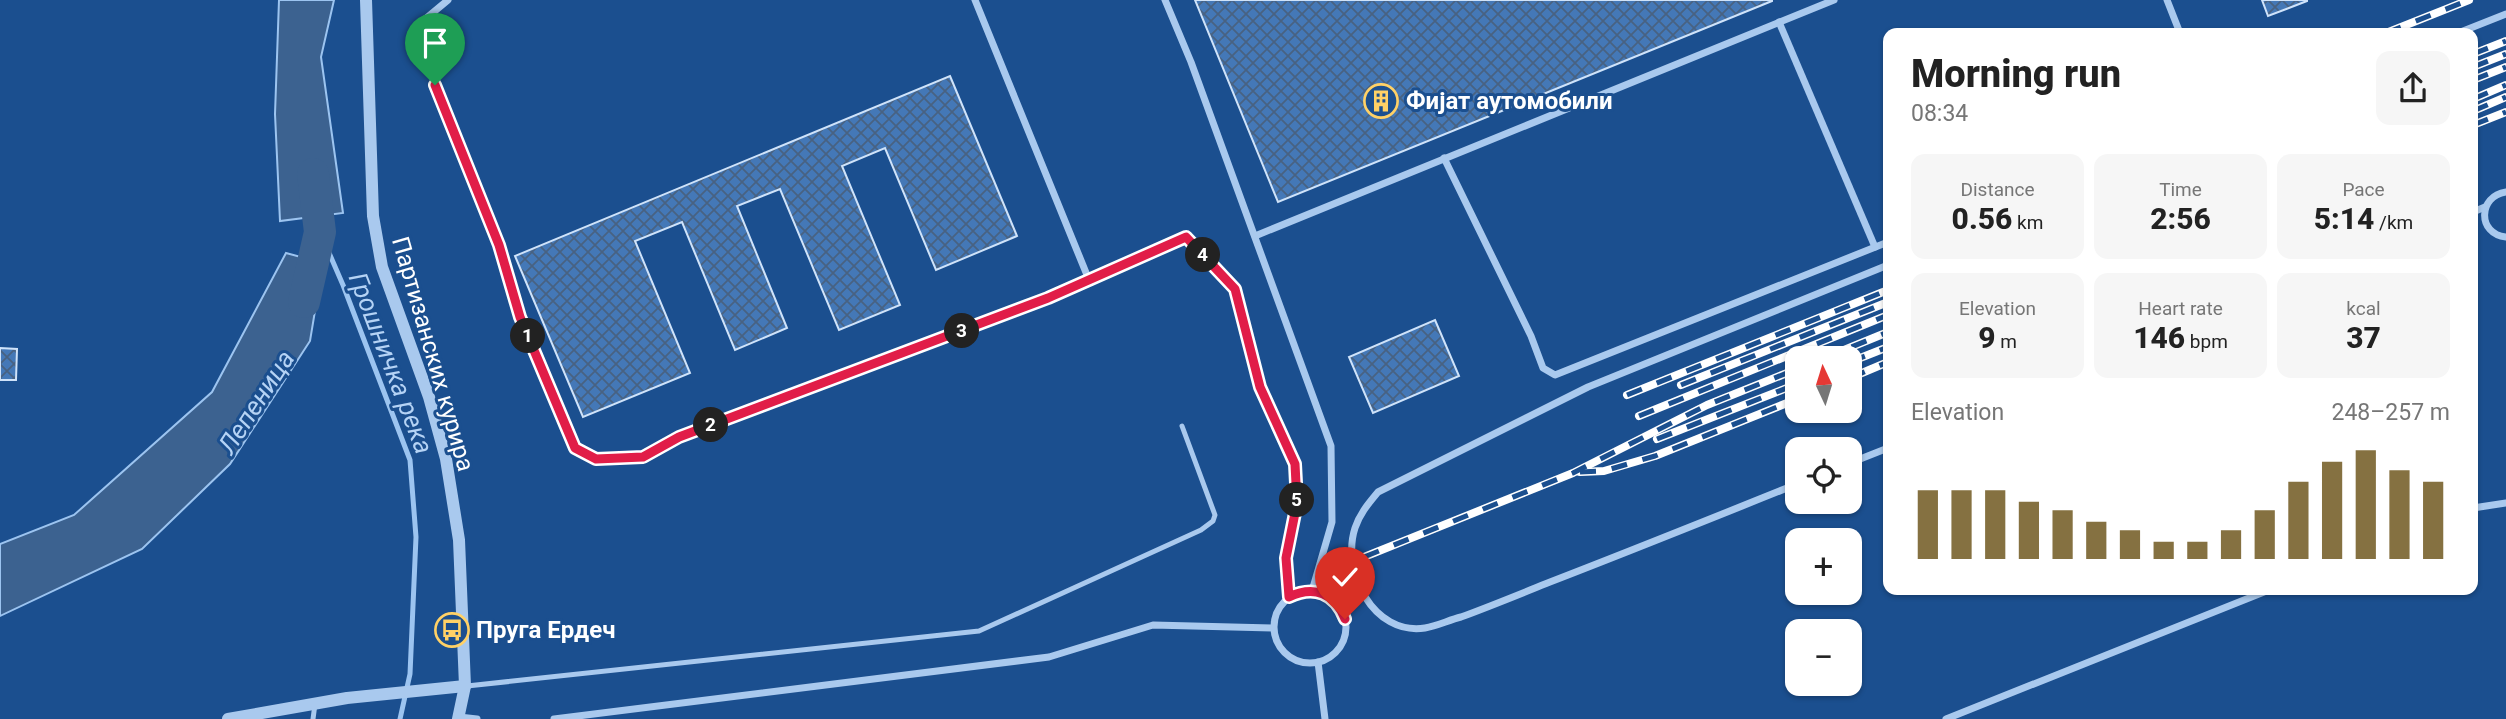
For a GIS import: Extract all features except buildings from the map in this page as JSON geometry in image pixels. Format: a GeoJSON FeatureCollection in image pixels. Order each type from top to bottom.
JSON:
{"type":"FeatureCollection","features":[{"type":"Feature","properties":{"kind":"street","name":"Партизанских курира"},"geometry":{"type":"LineString","coordinates":[[366,0],[373,216],[382,267],[429,397],[446,459],[459,540],[465,686],[459,718]]}},
{"type":"Feature","properties":{"kind":"street"},"geometry":{"type":"LineString","coordinates":[[448,0],[418,25],[435,85],[499,245],[520,317],[575,448],[596,459],[643,457],[679,437],[1036,303],[1186,237],[1235,289],[1260,387],[1295,464],[1297,503],[1286,558],[1289,597]]}},
{"type":"Feature","properties":{"kind":"street"},"geometry":{"type":"LineString","coordinates":[[975,0],[1089,280]]}},
{"type":"Feature","properties":{"kind":"street"},"geometry":{"type":"LineString","coordinates":[[1165,0],[1191,62],[1331,446],[1332,522],[1312,590]]}},
{"type":"Feature","properties":{"kind":"street"},"geometry":{"type":"LineString","coordinates":[[1255,236],[1833,0]]}},
{"type":"Feature","properties":{"kind":"street"},"geometry":{"type":"LineString","coordinates":[[2167,0],[2178,28]]}},
{"type":"Feature","properties":{"kind":"street"},"geometry":{"type":"LineString","coordinates":[[2471,28],[2506,14]]}},
{"type":"Feature","properties":{"kind":"street"},"geometry":{"type":"LineString","coordinates":[[1779,22],[1875,247]]}},
{"type":"Feature","properties":{"kind":"street"},"geometry":{"type":"LineString","coordinates":[[1444,159],[1531,336],[1543,368],[1555,375],[1883,244]]}},
{"type":"Feature","properties":{"kind":"street"},"geometry":{"type":"LineString","coordinates":[[2478,210],[2495,195],[2506,192]]}},
{"type":"Feature","properties":{"kind":"street"},"geometry":{"type":"LineString","coordinates":[[2485,206],[2488,228],[2494,234],[2506,237]]}},
{"type":"Feature","properties":{"kind":"street"},"geometry":{"type":"LineString","coordinates":[[1785,489],[1480,610],[1424,628],[1408,628],[1380,614],[1366,600],[1354,570],[1354,530],[1363,510],[1378,492],[1588,387],[1883,267]]}},
{"type":"Feature","properties":{"kind":"street"},"geometry":{"type":"LineString","coordinates":[[1862,458],[1883,450]]}},
{"type":"Feature","properties":{"kind":"street"},"geometry":{"type":"LineString","coordinates":[[2478,507],[2506,503]]}},
{"type":"Feature","properties":{"kind":"street"},"geometry":{"type":"LineString","coordinates":[[1312,590],[1324,593],[1341,608],[1345,619],[1343,641],[1337,651],[1318,662],[1305,663],[1293,659],[1283,651],[1273,628],[1280,605],[1289,597],[1312,590]]}},
{"type":"Feature","properties":{"kind":"street"},"geometry":{"type":"LineString","coordinates":[[1947,719],[2257,595]]}},
{"type":"Feature","properties":{"kind":"street"},"geometry":{"type":"LineString","coordinates":[[554,719],[1049,657],[1153,625],[1273,628]]}},
{"type":"Feature","properties":{"kind":"street"},"geometry":{"type":"LineString","coordinates":[[1318,662],[1325,719]]}},
{"type":"Feature","properties":{"kind":"street"},"geometry":{"type":"LineString","coordinates":[[228,719],[347,698],[465,686]]}},
{"type":"Feature","properties":{"kind":"street"},"geometry":{"type":"LineString","coordinates":[[459,718],[477,719]]}},
{"type":"Feature","properties":{"kind":"lane"},"geometry":{"type":"LineString","coordinates":[[465,686],[979,631],[1201,530],[1213,521],[1215,515],[1182,426]]}},
{"type":"Feature","properties":{"kind":"lane"},"geometry":{"type":"LineString","coordinates":[[313,719],[315,704]]}},
{"type":"Feature","properties":{"kind":"water"},"geometry":{"type":"Polygon","coordinates":[[[279,0],[334,0],[321,57],[343,213],[280,221],[275,114],[279,0]]]}},
{"type":"Feature","properties":{"kind":"water","name":"Лепеница"},"geometry":{"type":"Polygon","coordinates":[[[286,253],[323,263],[310,341],[230,464],[142,549],[0,616],[0,544],[74,515],[212,392],[286,253]]]}},
{"type":"Feature","properties":{"kind":"waterway","name":"Грошничка река"},"geometry":{"type":"LineString","coordinates":[[304,302],[320,232],[313,174]]}},
{"type":"Feature","properties":{"kind":"waterway","name":"Грошничка река"},"geometry":{"type":"LineString","coordinates":[[320,232],[410,460],[416,537],[410,674],[400,719]]}},
{"type":"Feature","properties":{"kind":"railway"},"geometry":{"type":"LineString","coordinates":[[2399,28],[2469,0]]}},
{"type":"Feature","properties":{"kind":"railway"},"geometry":{"type":"LineString","coordinates":[[2478,52],[2506,41]]}},
{"type":"Feature","properties":{"kind":"railway"},"geometry":{"type":"LineString","coordinates":[[2478,65],[2506,54]]}},
{"type":"Feature","properties":{"kind":"railway"},"geometry":{"type":"LineString","coordinates":[[2478,78],[2506,67]]}},
{"type":"Feature","properties":{"kind":"railway"},"geometry":{"type":"LineString","coordinates":[[2478,97],[2506,85]]}},
{"type":"Feature","properties":{"kind":"railway"},"geometry":{"type":"LineString","coordinates":[[2478,109],[2506,97]]}},
{"type":"Feature","properties":{"kind":"railway"},"geometry":{"type":"LineString","coordinates":[[2478,123],[2506,112]]}},
{"type":"Feature","properties":{"kind":"railway"},"geometry":{"type":"LineString","coordinates":[[1627,395],[1883,292]]}},
{"type":"Feature","properties":{"kind":"railway"},"geometry":{"type":"LineString","coordinates":[[1681,385],[1883,304]]}},
{"type":"Feature","properties":{"kind":"railway"},"geometry":{"type":"LineString","coordinates":[[1639,416],[1883,317]]}},
{"type":"Feature","properties":{"kind":"railway"},"geometry":{"type":"LineString","coordinates":[[1854,346],[1883,334]]}},
{"type":"Feature","properties":{"kind":"railway"},"geometry":{"type":"LineString","coordinates":[[1862,357],[1883,349]]}},
{"type":"Feature","properties":{"kind":"railway"},"geometry":{"type":"LineString","coordinates":[[1862,373],[1883,364]]}},
{"type":"Feature","properties":{"kind":"railway"},"geometry":{"type":"LineString","coordinates":[[1364,557],[1573,473],[1707,405],[1785,374]]}},
{"type":"Feature","properties":{"kind":"railway"},"geometry":{"type":"LineString","coordinates":[[1657,439],[1785,389]]}},
{"type":"Feature","properties":{"kind":"railway"},"geometry":{"type":"LineString","coordinates":[[1580,472],[1604,471],[1655,456],[1785,404]]}},
{"type":"Feature","properties":{"kind":"place","name":"Фијат аутомобили"},"geometry":{"type":"Point","coordinates":[1381,101]}},
{"type":"Feature","properties":{"kind":"place","name":"Пруга Ердеч"},"geometry":{"type":"Point","coordinates":[452,630]}},
{"type":"Feature","properties":{"kind":"route"},"geometry":{"type":"LineString","coordinates":[[435,85],[499,245],[520,317],[575,448],[596,459],[643,457],[679,437],[1048,298],[1186,237],[1235,289],[1260,387],[1295,464],[1297,503],[1286,558],[1289,597],[1312,590],[1324,593],[1341,608],[1345,619]]}}]}
